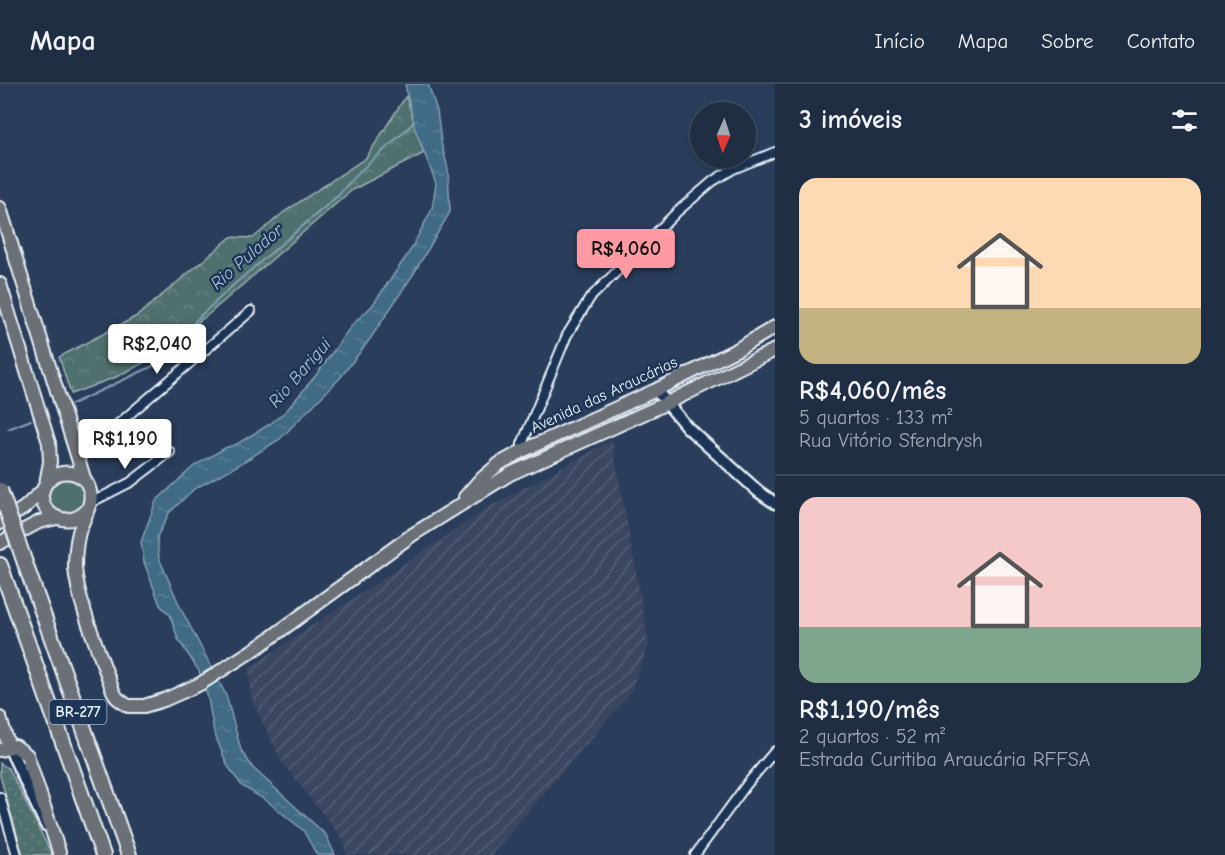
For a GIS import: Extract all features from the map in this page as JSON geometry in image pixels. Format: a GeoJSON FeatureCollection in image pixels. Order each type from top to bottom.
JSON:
{"type":"FeatureCollection","features":[{"type":"Feature","properties":{"kind":"highway","name":"BR-277"},"geometry":{"type":"LineString","coordinates":[[0,490],[129,855]]}},
{"type":"Feature","properties":{"kind":"highway","name":"BR-277"},"geometry":{"type":"LineString","coordinates":[[2,570],[103,855]]}},
{"type":"Feature","properties":{"kind":"main road"},"geometry":{"type":"LineString","coordinates":[[0,208],[91,495],[75,554]]}},
{"type":"Feature","properties":{"kind":"main road"},"geometry":{"type":"LineString","coordinates":[[0,284],[49,443],[50,462],[43,503],[51,515],[60,519],[69,530],[75,554]]}},
{"type":"Feature","properties":{"kind":"main road","name":"Avenida das Araucárias"},"geometry":{"type":"LineString","coordinates":[[458,506],[479,481],[499,464],[522,451],[656,390],[738,349],[775,327]]}},
{"type":"Feature","properties":{"kind":"main road","name":"Avenida das Araucárias"},"geometry":{"type":"LineString","coordinates":[[75,554],[79,591],[113,691],[122,703],[128,706],[151,705],[200,684],[224,670],[393,548],[510,474],[667,403],[775,350]]}},
{"type":"Feature","properties":{"kind":"main road"},"geometry":{"type":"LineString","coordinates":[[510,474],[522,451]]}},
{"type":"Feature","properties":{"kind":"main road"},"geometry":{"type":"LineString","coordinates":[[0,523],[24,508],[51,478],[65,472],[73,473],[86,481]]}},
{"type":"Feature","properties":{"kind":"main road"},"geometry":{"type":"LineString","coordinates":[[0,543],[39,522],[76,519],[88,506]]}},
{"type":"Feature","properties":{"kind":"main road"},"geometry":{"type":"LineString","coordinates":[[0,718],[4,748],[19,748],[29,759],[60,853]]}},
{"type":"Feature","properties":{"kind":"street"},"geometry":{"type":"LineString","coordinates":[[522,451],[522,444],[567,335],[590,298],[678,211],[713,181],[733,169],[775,152]]}},
{"type":"Feature","properties":{"kind":"street"},"geometry":{"type":"LineString","coordinates":[[78,458],[251,311]]}},
{"type":"Feature","properties":{"kind":"street"},"geometry":{"type":"LineString","coordinates":[[656,390],[695,435],[759,492],[775,503]]}},
{"type":"Feature","properties":{"kind":"street"},"geometry":{"type":"LineString","coordinates":[[88,506],[131,482],[170,452]]}},
{"type":"Feature","properties":{"kind":"street"},"geometry":{"type":"LineString","coordinates":[[695,855],[747,784],[775,751]]}},
{"type":"Feature","properties":{"kind":"street"},"geometry":{"type":"LineString","coordinates":[[0,797],[17,855]]}},
{"type":"Feature","properties":{"kind":"shaded area"},"geometry":{"type":"Polygon","coordinates":[[[612,440],[649,644],[629,695],[491,855],[347,855],[344,841],[281,761],[250,696],[249,668],[489,507],[612,440]]]}},
{"type":"Feature","properties":{"kind":"green space"},"geometry":{"type":"Polygon","coordinates":[[[406,96],[424,153],[352,190],[210,313],[151,359],[116,377],[71,394],[59,357],[137,316],[231,237],[253,238],[284,212],[366,158],[406,96]]]}},
{"type":"Feature","properties":{"kind":"green space"},"geometry":{"type":"Polygon","coordinates":[[[67,478],[80,483],[85,496],[80,509],[67,514],[54,509],[49,496],[54,483],[67,478]]]}},
{"type":"Feature","properties":{"kind":"green space"},"geometry":{"type":"Polygon","coordinates":[[[0,763],[9,769],[52,855],[23,855],[0,776],[0,763]]]}},
{"type":"Feature","properties":{"kind":"water"},"geometry":{"type":"Polygon","coordinates":[[[405,84],[428,84],[437,111],[441,142],[448,169],[450,212],[414,273],[370,339],[341,377],[280,439],[194,489],[169,513],[157,537],[159,558],[181,609],[226,695],[241,750],[253,768],[326,835],[335,855],[317,855],[303,830],[267,801],[242,786],[227,765],[214,732],[208,698],[199,671],[178,639],[170,615],[160,605],[144,562],[141,542],[156,501],[194,466],[225,448],[237,444],[270,424],[286,411],[317,374],[352,325],[372,306],[410,251],[432,209],[436,183],[415,129],[405,84]]]}},
{"type":"Feature","properties":{"kind":"waterway","name":"Rio Pulador"},"geometry":{"type":"LineString","coordinates":[[70,405],[153,366],[166,356],[198,318],[340,194],[356,175],[414,122]]}},
{"type":"Feature","properties":{"kind":"waterway","name":"Rio Pulador"},"geometry":{"type":"LineString","coordinates":[[8,429],[31,420]]}},
{"type":"Feature","properties":{"kind":"water label","name":"Rio Barigui"},"geometry":{"type":"Point","coordinates":[300,373]}}]}
